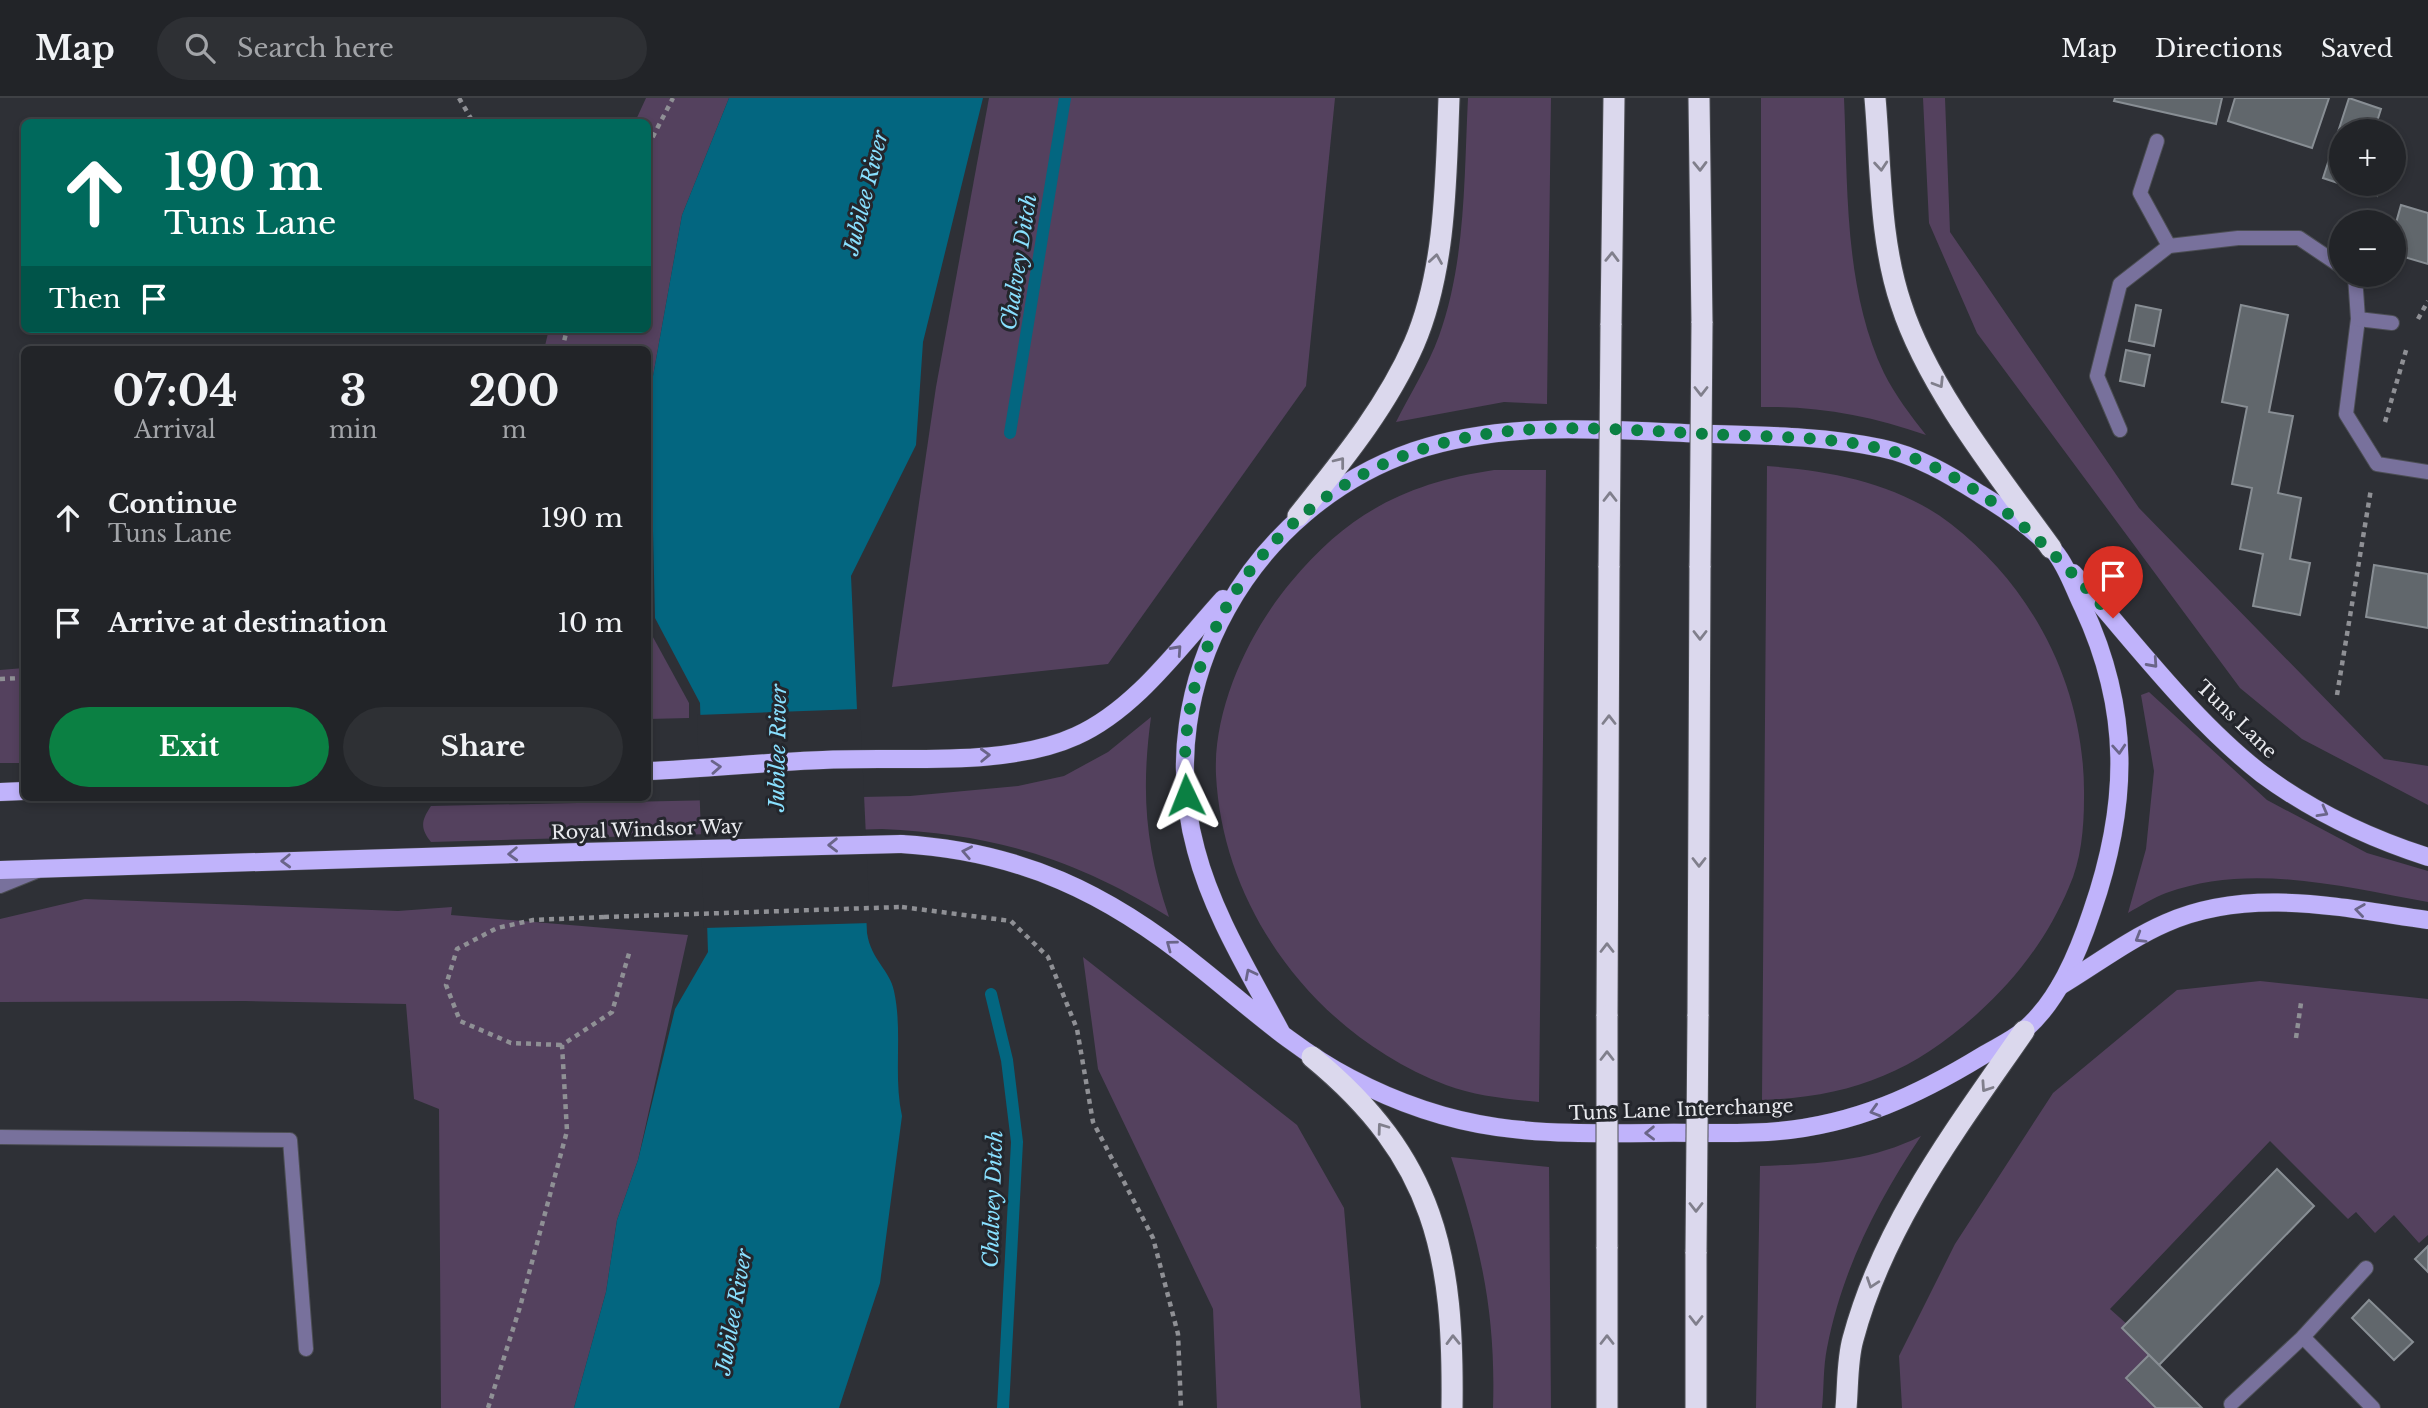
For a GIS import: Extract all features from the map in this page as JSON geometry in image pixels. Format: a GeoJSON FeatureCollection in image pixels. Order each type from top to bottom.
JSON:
{"type":"FeatureCollection","features":[{"type":"Feature","properties":{"kind":"highway"},"geometry":{"type":"LineString","coordinates":[[1298,516],[1375,414],[1415,343],[1430,296],[1438,253],[1448,98]]}},
{"type":"Feature","properties":{"kind":"highway"},"geometry":{"type":"LineString","coordinates":[[1607,1408],[1609,566],[1614,98]]}},
{"type":"Feature","properties":{"kind":"highway"},"geometry":{"type":"LineString","coordinates":[[1696,1408],[1702,323],[1699,98]]}},
{"type":"Feature","properties":{"kind":"highway"},"geometry":{"type":"LineString","coordinates":[[1875,98],[1891,265],[1901,304],[1933,373],[1989,462],[2055,553]]}},
{"type":"Feature","properties":{"kind":"highway"},"geometry":{"type":"LineString","coordinates":[[1846,1408],[1852,1341],[1883,1251],[1924,1177],[2024,1031]]}},
{"type":"Feature","properties":{"kind":"highway"},"geometry":{"type":"LineString","coordinates":[[1312,1057],[1337,1077],[1381,1125],[1422,1194],[1436,1230],[1448,1286],[1452,1318],[1452,1408]]}},
{"type":"Feature","properties":{"kind":"main road","name":"Tuns Lane Interchange"},"geometry":{"type":"LineString","coordinates":[[1561,427],[1792,438],[1885,448],[1957,479],[2002,507],[2055,553],[2098,639],[2115,705],[2121,799],[2104,879],[2085,931],[2060,986],[2024,1031],[1937,1084],[1880,1111],[1782,1131],[1542,1134],[1480,1127],[1394,1099],[1312,1057],[1282,1034],[1207,885],[1190,825],[1185,778],[1190,705],[1202,663],[1230,599],[1249,570],[1298,516],[1374,468],[1416,450],[1493,433],[1561,427]]}},
{"type":"Feature","properties":{"kind":"main road","name":"Tuns Lane"},"geometry":{"type":"LineString","coordinates":[[2055,553],[2204,720],[2262,773],[2321,812],[2389,844],[2428,857]]}},
{"type":"Feature","properties":{"kind":"main road"},"geometry":{"type":"LineString","coordinates":[[651,771],[822,760],[1025,752],[1078,735],[1136,692],[1249,570]]}},
{"type":"Feature","properties":{"kind":"main road"},"geometry":{"type":"LineString","coordinates":[[0,792],[21,791]]}},
{"type":"Feature","properties":{"kind":"main road","name":"Royal Windsor Way"},"geometry":{"type":"LineString","coordinates":[[0,870],[901,844],[964,850],[999,858],[1066,880],[1097,895],[1159,936],[1282,1034]]}},
{"type":"Feature","properties":{"kind":"main road"},"geometry":{"type":"LineString","coordinates":[[2060,986],[2165,923],[2213,907],[2264,902],[2310,904],[2428,920]]}},
{"type":"Feature","properties":{"kind":"street"},"geometry":{"type":"LineString","coordinates":[[2157,141],[2140,193],[2169,246]]}},
{"type":"Feature","properties":{"kind":"street"},"geometry":{"type":"LineString","coordinates":[[2120,430],[2097,376],[2120,284],[2169,246],[2238,239],[2299,238],[2329,258]]}},
{"type":"Feature","properties":{"kind":"street"},"geometry":{"type":"LineString","coordinates":[[2355,287],[2358,319],[2346,414],[2377,464],[2428,472]]}},
{"type":"Feature","properties":{"kind":"street"},"geometry":{"type":"LineString","coordinates":[[2358,319],[2392,323]]}},
{"type":"Feature","properties":{"kind":"street"},"geometry":{"type":"LineString","coordinates":[[0,886],[45,868]]}},
{"type":"Feature","properties":{"kind":"street"},"geometry":{"type":"LineString","coordinates":[[0,1137],[290,1140],[306,1349]]}},
{"type":"Feature","properties":{"kind":"street"},"geometry":{"type":"LineString","coordinates":[[2231,1404],[2303,1336],[2367,1268]]}},
{"type":"Feature","properties":{"kind":"street"},"geometry":{"type":"LineString","coordinates":[[2303,1336],[2373,1408]]}},
{"type":"Feature","properties":{"kind":"path"},"geometry":{"type":"LineString","coordinates":[[459,98],[471,119]]}},
{"type":"Feature","properties":{"kind":"path"},"geometry":{"type":"LineString","coordinates":[[651,140],[673,98]]}},
{"type":"Feature","properties":{"kind":"path"},"geometry":{"type":"LineString","coordinates":[[2412,329],[2428,301]]}},
{"type":"Feature","properties":{"kind":"path"},"geometry":{"type":"LineString","coordinates":[[2337,695],[2383,429],[2408,342]]}},
{"type":"Feature","properties":{"kind":"path"},"geometry":{"type":"LineString","coordinates":[[0,679],[21,678]]}},
{"type":"Feature","properties":{"kind":"path"},"geometry":{"type":"LineString","coordinates":[[630,950],[612,1012],[562,1045],[511,1043],[460,1021],[446,985],[457,949],[497,928],[533,920],[902,907],[1011,921],[1048,957],[1077,1029],[1093,1122],[1153,1238],[1178,1334],[1181,1408]]}},
{"type":"Feature","properties":{"kind":"path"},"geometry":{"type":"LineString","coordinates":[[2296,1038],[2301,1003]]}},
{"type":"Feature","properties":{"kind":"path"},"geometry":{"type":"LineString","coordinates":[[488,1408],[520,1307],[567,1131],[562,1045]]}},
{"type":"Feature","properties":{"kind":"shaded area"},"geometry":{"type":"Polygon","coordinates":[[[646,98],[729,98],[682,215],[651,387],[651,346],[545,346],[548,333],[651,333],[651,119],[636,119],[646,98]]]}},
{"type":"Feature","properties":{"kind":"shaded area"},"geometry":{"type":"Polygon","coordinates":[[[989,98],[1335,98],[1306,386],[1108,664],[892,687],[936,387],[989,98]]]}},
{"type":"Feature","properties":{"kind":"shaded area"},"geometry":{"type":"Polygon","coordinates":[[[1468,98],[1551,98],[1547,404],[1504,402],[1396,422],[1435,347],[1448,307],[1462,218],[1468,98]]]}},
{"type":"Feature","properties":{"kind":"shaded area"},"geometry":{"type":"Polygon","coordinates":[[[1761,98],[1844,98],[1848,203],[1861,307],[1884,373],[1926,435],[1885,422],[1845,414],[1804,408],[1761,407],[1761,98]]]}},
{"type":"Feature","properties":{"kind":"shaded area"},"geometry":{"type":"Polygon","coordinates":[[[1923,98],[1945,98],[1950,232],[2139,508],[2384,759],[2428,766],[2428,805],[2302,739],[2240,688],[1977,333],[1929,223],[1923,98]]]}},
{"type":"Feature","properties":{"kind":"shaded area"},"geometry":{"type":"Polygon","coordinates":[[[1767,466],[1839,476],[1909,498],[1951,524],[1981,550],[2008,580],[2031,612],[2050,646],[2065,682],[2076,720],[2084,799],[2079,855],[2061,905],[2030,956],[1977,1014],[1928,1052],[1878,1078],[1824,1094],[1762,1100],[1767,466]]]}},
{"type":"Feature","properties":{"kind":"shaded area"},"geometry":{"type":"Polygon","coordinates":[[[1494,470],[1546,470],[1539,1102],[1480,1094],[1446,1085],[1400,1063],[1357,1035],[1319,1002],[1286,963],[1258,920],[1237,874],[1223,826],[1216,775],[1221,724],[1237,672],[1261,624],[1291,582],[1335,537],[1381,505],[1434,483],[1494,470]]]}},
{"type":"Feature","properties":{"kind":"shaded area"},"geometry":{"type":"Polygon","coordinates":[[[651,633],[689,703],[689,718],[651,719],[651,633]]]}},
{"type":"Feature","properties":{"kind":"shaded area"},"geometry":{"type":"Polygon","coordinates":[[[21,668],[21,763],[0,763],[0,670],[21,668]]]}},
{"type":"Feature","properties":{"kind":"shaded area"},"geometry":{"type":"Polygon","coordinates":[[[2149,692],[2267,800],[2367,853],[2428,871],[2428,902],[2297,880],[2231,879],[2166,893],[2128,913],[2146,849],[2154,771],[2141,695],[2149,692]]]}},
{"type":"Feature","properties":{"kind":"shaded area"},"geometry":{"type":"Polygon","coordinates":[[[1151,717],[1146,769],[1147,818],[1155,866],[1169,917],[1100,879],[1032,853],[997,843],[923,832],[882,829],[431,842],[424,828],[425,816],[431,806],[910,796],[1018,786],[1064,776],[1108,752],[1151,717]]]}},
{"type":"Feature","properties":{"kind":"shaded area"},"geometry":{"type":"Polygon","coordinates":[[[85,899],[398,911],[452,907],[451,915],[688,935],[638,1160],[617,1220],[606,1292],[574,1408],[441,1408],[439,1109],[414,1099],[406,1004],[245,1001],[0,1002],[0,919],[85,899]]]}},
{"type":"Feature","properties":{"kind":"shaded area"},"geometry":{"type":"Polygon","coordinates":[[[1083,957],[1297,1125],[1344,1208],[1361,1408],[1217,1408],[1213,1309],[1098,1069],[1083,957]]]}},
{"type":"Feature","properties":{"kind":"shaded area"},"geometry":{"type":"Polygon","coordinates":[[[2260,981],[2428,999],[2428,1235],[2419,1243],[2394,1215],[2375,1233],[2356,1212],[2348,1219],[2270,1141],[2110,1309],[2156,1350],[2128,1382],[2158,1408],[1902,1408],[1899,1356],[1955,1244],[2053,1093],[2177,990],[2260,981]]]}},
{"type":"Feature","properties":{"kind":"shaded area"},"geometry":{"type":"Polygon","coordinates":[[[1921,1136],[1876,1212],[1842,1291],[1826,1356],[1822,1408],[1756,1408],[1760,1166],[1842,1160],[1882,1151],[1921,1136]]]}},
{"type":"Feature","properties":{"kind":"shaded area"},"geometry":{"type":"Polygon","coordinates":[[[1451,1157],[1549,1167],[1551,1408],[1493,1408],[1492,1342],[1484,1281],[1471,1221],[1451,1157]]]}},
{"type":"Feature","properties":{"kind":"water","name":"Jubilee River"},"geometry":{"type":"Polygon","coordinates":[[[729,98],[983,98],[923,342],[916,445],[851,576],[867,933],[872,950],[892,984],[897,1006],[898,1085],[902,1116],[880,1283],[839,1408],[574,1408],[606,1292],[617,1220],[638,1160],[675,1009],[708,952],[700,703],[655,618],[651,387],[682,215],[729,98]]]}},
{"type":"Feature","properties":{"kind":"pier"},"geometry":{"type":"Polygon","coordinates":[[[860,709],[870,923],[704,928],[697,715],[860,709]]]}},
{"type":"Feature","properties":{"kind":"building"},"geometry":{"type":"Polygon","coordinates":[[[2115,98],[2222,98],[2216,124],[2114,101],[2115,98]]]}},
{"type":"Feature","properties":{"kind":"building"},"geometry":{"type":"Polygon","coordinates":[[[2235,98],[2329,98],[2312,148],[2228,121],[2235,98]]]}},
{"type":"Feature","properties":{"kind":"building"},"geometry":{"type":"Polygon","coordinates":[[[2349,98],[2381,109],[2378,119],[2342,119],[2349,98]]]}},
{"type":"Feature","properties":{"kind":"building"},"geometry":{"type":"Polygon","coordinates":[[[2329,160],[2329,180],[2323,178],[2329,160]]]}},
{"type":"Feature","properties":{"kind":"building"},"geometry":{"type":"Polygon","coordinates":[[[2401,205],[2428,213],[2428,264],[2406,258],[2406,210],[2400,210],[2401,205]]]}},
{"type":"Feature","properties":{"kind":"building"},"geometry":{"type":"Polygon","coordinates":[[[2136,305],[2161,310],[2154,346],[2129,341],[2136,305]]]}},
{"type":"Feature","properties":{"kind":"building"},"geometry":{"type":"Polygon","coordinates":[[[2241,305],[2288,315],[2269,412],[2293,416],[2278,493],[2301,498],[2290,559],[2310,563],[2300,615],[2253,606],[2263,554],[2240,549],[2252,488],[2232,484],[2247,407],[2222,402],[2241,305]]]}},
{"type":"Feature","properties":{"kind":"building"},"geometry":{"type":"Polygon","coordinates":[[[2126,350],[2150,355],[2144,386],[2120,381],[2126,350]]]}},
{"type":"Feature","properties":{"kind":"building"},"geometry":{"type":"Polygon","coordinates":[[[2374,565],[2428,574],[2428,628],[2366,617],[2374,565]]]}},
{"type":"Feature","properties":{"kind":"building"},"geometry":{"type":"Polygon","coordinates":[[[2277,1169],[2314,1206],[2159,1365],[2122,1328],[2277,1169]]]}},
{"type":"Feature","properties":{"kind":"building"},"geometry":{"type":"Polygon","coordinates":[[[2428,1246],[2428,1272],[2415,1259],[2428,1246]]]}},
{"type":"Feature","properties":{"kind":"building"},"geometry":{"type":"Polygon","coordinates":[[[2369,1300],[2413,1342],[2394,1360],[2352,1318],[2369,1300]]]}},
{"type":"Feature","properties":{"kind":"building"},"geometry":{"type":"Polygon","coordinates":[[[2149,1355],[2202,1408],[2156,1408],[2126,1378],[2149,1355]]]}},
{"type":"Feature","properties":{"kind":"waterway","name":"Chalvey Ditch"},"geometry":{"type":"LineString","coordinates":[[1010,433],[1065,98]]}},
{"type":"Feature","properties":{"kind":"waterway","name":"Chalvey Ditch"},"geometry":{"type":"LineString","coordinates":[[991,994],[1007,1060],[1017,1142],[1003,1408]]}},
{"type":"Feature","properties":{"kind":"route"},"geometry":{"type":"LineString","coordinates":[[1186,795],[1185,741],[1190,705],[1214,630],[1249,570],[1298,516],[1332,491],[1374,468],[1416,450],[1460,439],[1548,427],[1792,438],[1885,448],[1957,479],[2002,507],[2051,548],[2113,618]]}}]}
